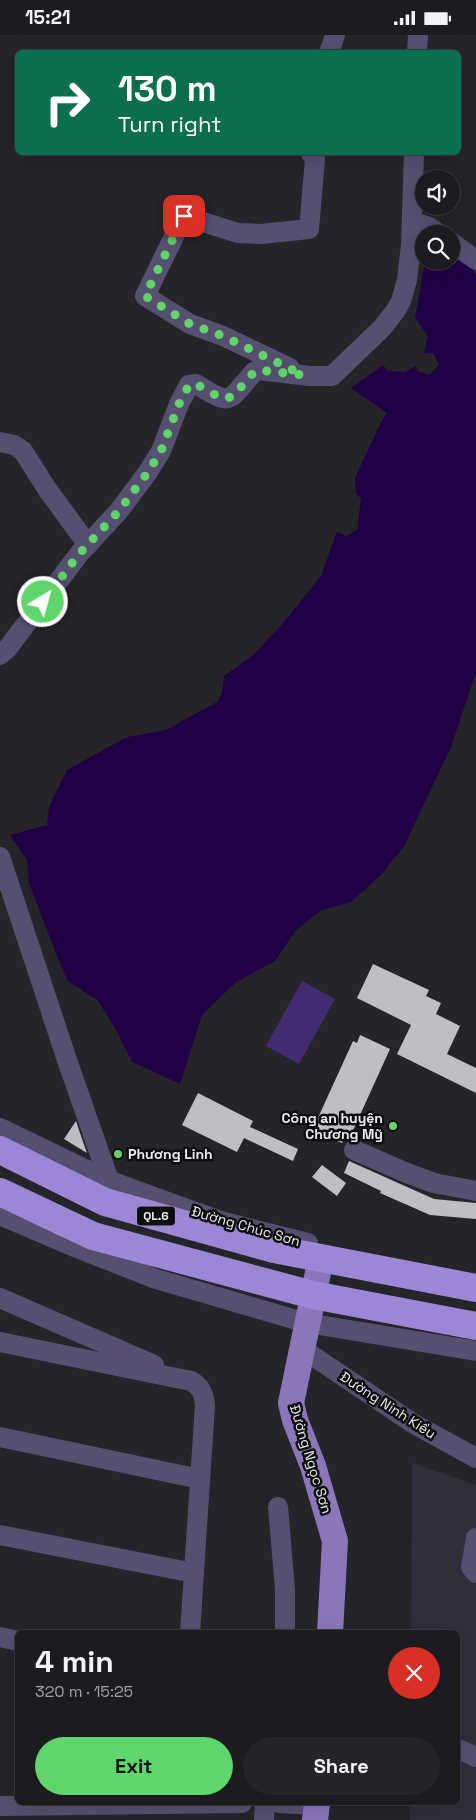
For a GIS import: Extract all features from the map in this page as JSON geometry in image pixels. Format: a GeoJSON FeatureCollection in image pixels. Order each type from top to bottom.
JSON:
{"type":"FeatureCollection","features":[{"type":"Feature","properties":{"kind":"highway","name":"Đường Chúc Sơn"},"geometry":{"type":"LineString","coordinates":[[0,1150],[105,1202],[114,1193],[274,1249],[476,1288]]}},
{"type":"Feature","properties":{"kind":"highway"},"geometry":{"type":"LineString","coordinates":[[0,1192],[92,1236],[313,1295],[476,1326]]}},
{"type":"Feature","properties":{"kind":"main road","name":"Đường Ngọc Sơn"},"geometry":{"type":"LineString","coordinates":[[321,1259],[291,1403],[313,1466],[335,1541],[330,1630]]}},
{"type":"Feature","properties":{"kind":"street"},"geometry":{"type":"LineString","coordinates":[[330,50],[335,35]]}},
{"type":"Feature","properties":{"kind":"street"},"geometry":{"type":"LineString","coordinates":[[417,50],[418,35]]}},
{"type":"Feature","properties":{"kind":"street"},"geometry":{"type":"LineString","coordinates":[[303,375],[223,336],[190,324],[145,296],[184,216],[238,233],[261,234],[310,229],[315,159],[312,155]]}},
{"type":"Feature","properties":{"kind":"street"},"geometry":{"type":"LineString","coordinates":[[0,655],[7,649],[79,554],[127,501],[161,451],[179,404],[189,385],[196,384],[219,398],[226,399],[235,395],[254,372],[258,370],[326,377],[334,375],[383,327],[396,310],[407,280],[412,221],[414,155]]}},
{"type":"Feature","properties":{"kind":"street"},"geometry":{"type":"LineString","coordinates":[[412,221],[423,225]]}},
{"type":"Feature","properties":{"kind":"street"},"geometry":{"type":"LineString","coordinates":[[460,248],[476,260]]}},
{"type":"Feature","properties":{"kind":"street"},"geometry":{"type":"LineString","coordinates":[[0,441],[14,445],[23,451],[47,489],[88,545]]}},
{"type":"Feature","properties":{"kind":"street"},"geometry":{"type":"LineString","coordinates":[[0,857],[67,1060],[114,1193]]}},
{"type":"Feature","properties":{"kind":"street","name":"Đường Chúc Sơn"},"geometry":{"type":"LineString","coordinates":[[0,1128],[114,1193],[399,1266],[476,1277]]}},
{"type":"Feature","properties":{"kind":"street"},"geometry":{"type":"LineString","coordinates":[[354,1150],[434,1183],[476,1191]]}},
{"type":"Feature","properties":{"kind":"street"},"geometry":{"type":"LineString","coordinates":[[0,1215],[77,1249],[304,1335],[476,1351]]}},
{"type":"Feature","properties":{"kind":"street"},"geometry":{"type":"LineString","coordinates":[[0,1298],[191,1381],[198,1385],[202,1391],[205,1405],[190,1630]]}},
{"type":"Feature","properties":{"kind":"street","name":"Đường Ninh Kiều"},"geometry":{"type":"LineString","coordinates":[[304,1335],[414,1424],[476,1458]]}},
{"type":"Feature","properties":{"kind":"street"},"geometry":{"type":"LineString","coordinates":[[0,1342],[191,1381]]}},
{"type":"Feature","properties":{"kind":"street"},"geometry":{"type":"LineString","coordinates":[[0,1437],[200,1479]]}},
{"type":"Feature","properties":{"kind":"street"},"geometry":{"type":"LineString","coordinates":[[278,1507],[285,1589],[285,1630]]}},
{"type":"Feature","properties":{"kind":"street"},"geometry":{"type":"LineString","coordinates":[[0,1535],[194,1573]]}},
{"type":"Feature","properties":{"kind":"street"},"geometry":{"type":"LineString","coordinates":[[476,1538],[471,1567],[476,1573]]}},
{"type":"Feature","properties":{"kind":"street"},"geometry":{"type":"LineString","coordinates":[[0,1637],[15,1640]]}},
{"type":"Feature","properties":{"kind":"street"},"geometry":{"type":"LineString","coordinates":[[460,1750],[476,1757]]}},
{"type":"Feature","properties":{"kind":"street"},"geometry":{"type":"LineString","coordinates":[[0,1806],[84,1812],[158,1805]]}},
{"type":"Feature","properties":{"kind":"street"},"geometry":{"type":"LineString","coordinates":[[264,1820],[265,1805]]}},
{"type":"Feature","properties":{"kind":"street"},"geometry":{"type":"LineString","coordinates":[[291,1805],[316,1809]]}},
{"type":"Feature","properties":{"kind":"shaded area"},"geometry":{"type":"Polygon","coordinates":[[[467,259],[476,275],[476,672],[451,747],[404,846],[381,875],[351,902],[322,910],[296,930],[275,961],[236,982],[202,1015],[180,1084],[132,1062],[114,1026],[98,1001],[67,980],[29,883],[27,860],[10,835],[47,825],[49,807],[67,770],[127,737],[166,730],[217,702],[222,693],[224,676],[252,656],[284,622],[321,576],[337,532],[346,536],[357,530],[361,499],[356,493],[355,478],[387,413],[351,388],[383,365],[388,371],[405,372],[416,366],[419,372],[430,375],[439,365],[434,354],[424,353],[428,336],[415,318],[423,270],[460,270],[460,260],[467,259]]]}},
{"type":"Feature","properties":{"kind":"shaded area"},"geometry":{"type":"Polygon","coordinates":[[[302,981],[335,999],[299,1064],[266,1046],[302,981]]]}},
{"type":"Feature","properties":{"kind":"shaded area"},"geometry":{"type":"Polygon","coordinates":[[[412,1463],[476,1485],[476,1820],[410,1820],[410,1805],[460,1805],[460,1630],[411,1630],[412,1463]]]}},
{"type":"Feature","properties":{"kind":"building"},"geometry":{"type":"Polygon","coordinates":[[[373,964],[429,990],[426,996],[441,1003],[436,1014],[460,1026],[447,1054],[476,1068],[476,1093],[397,1054],[411,1025],[357,998],[373,964]]]}},
{"type":"Feature","properties":{"kind":"building"},"geometry":{"type":"Polygon","coordinates":[[[360,1035],[390,1049],[350,1137],[346,1135],[342,1143],[315,1131],[319,1122],[317,1120],[353,1041],[357,1043],[360,1035]]]}},
{"type":"Feature","properties":{"kind":"building"},"geometry":{"type":"Polygon","coordinates":[[[198,1093],[253,1121],[250,1127],[298,1149],[293,1161],[244,1138],[237,1152],[182,1125],[198,1093]]]}},
{"type":"Feature","properties":{"kind":"building"},"geometry":{"type":"Polygon","coordinates":[[[76,1121],[81,1136],[87,1153],[64,1139],[76,1121]]]}},
{"type":"Feature","properties":{"kind":"building"},"geometry":{"type":"Polygon","coordinates":[[[349,1161],[434,1199],[476,1203],[476,1219],[430,1215],[380,1193],[381,1191],[344,1173],[349,1161]]]}},
{"type":"Feature","properties":{"kind":"building"},"geometry":{"type":"Polygon","coordinates":[[[322,1165],[346,1183],[337,1196],[312,1177],[322,1165]]]}},
{"type":"Feature","properties":{"kind":"place","name":"Công an huyện Chương Mỹ"},"geometry":{"type":"Point","coordinates":[393,1126]}},
{"type":"Feature","properties":{"kind":"place","name":"Phương Linh"},"geometry":{"type":"Point","coordinates":[118,1154]}},
{"type":"Feature","properties":{"kind":"route"},"geometry":{"type":"LineString","coordinates":[[43,602],[79,554],[118,512],[148,472],[161,451],[170,425],[189,385],[194,383],[219,398],[226,399],[235,395],[254,372],[258,370],[303,375],[223,336],[190,324],[145,296],[184,216]]}}]}
